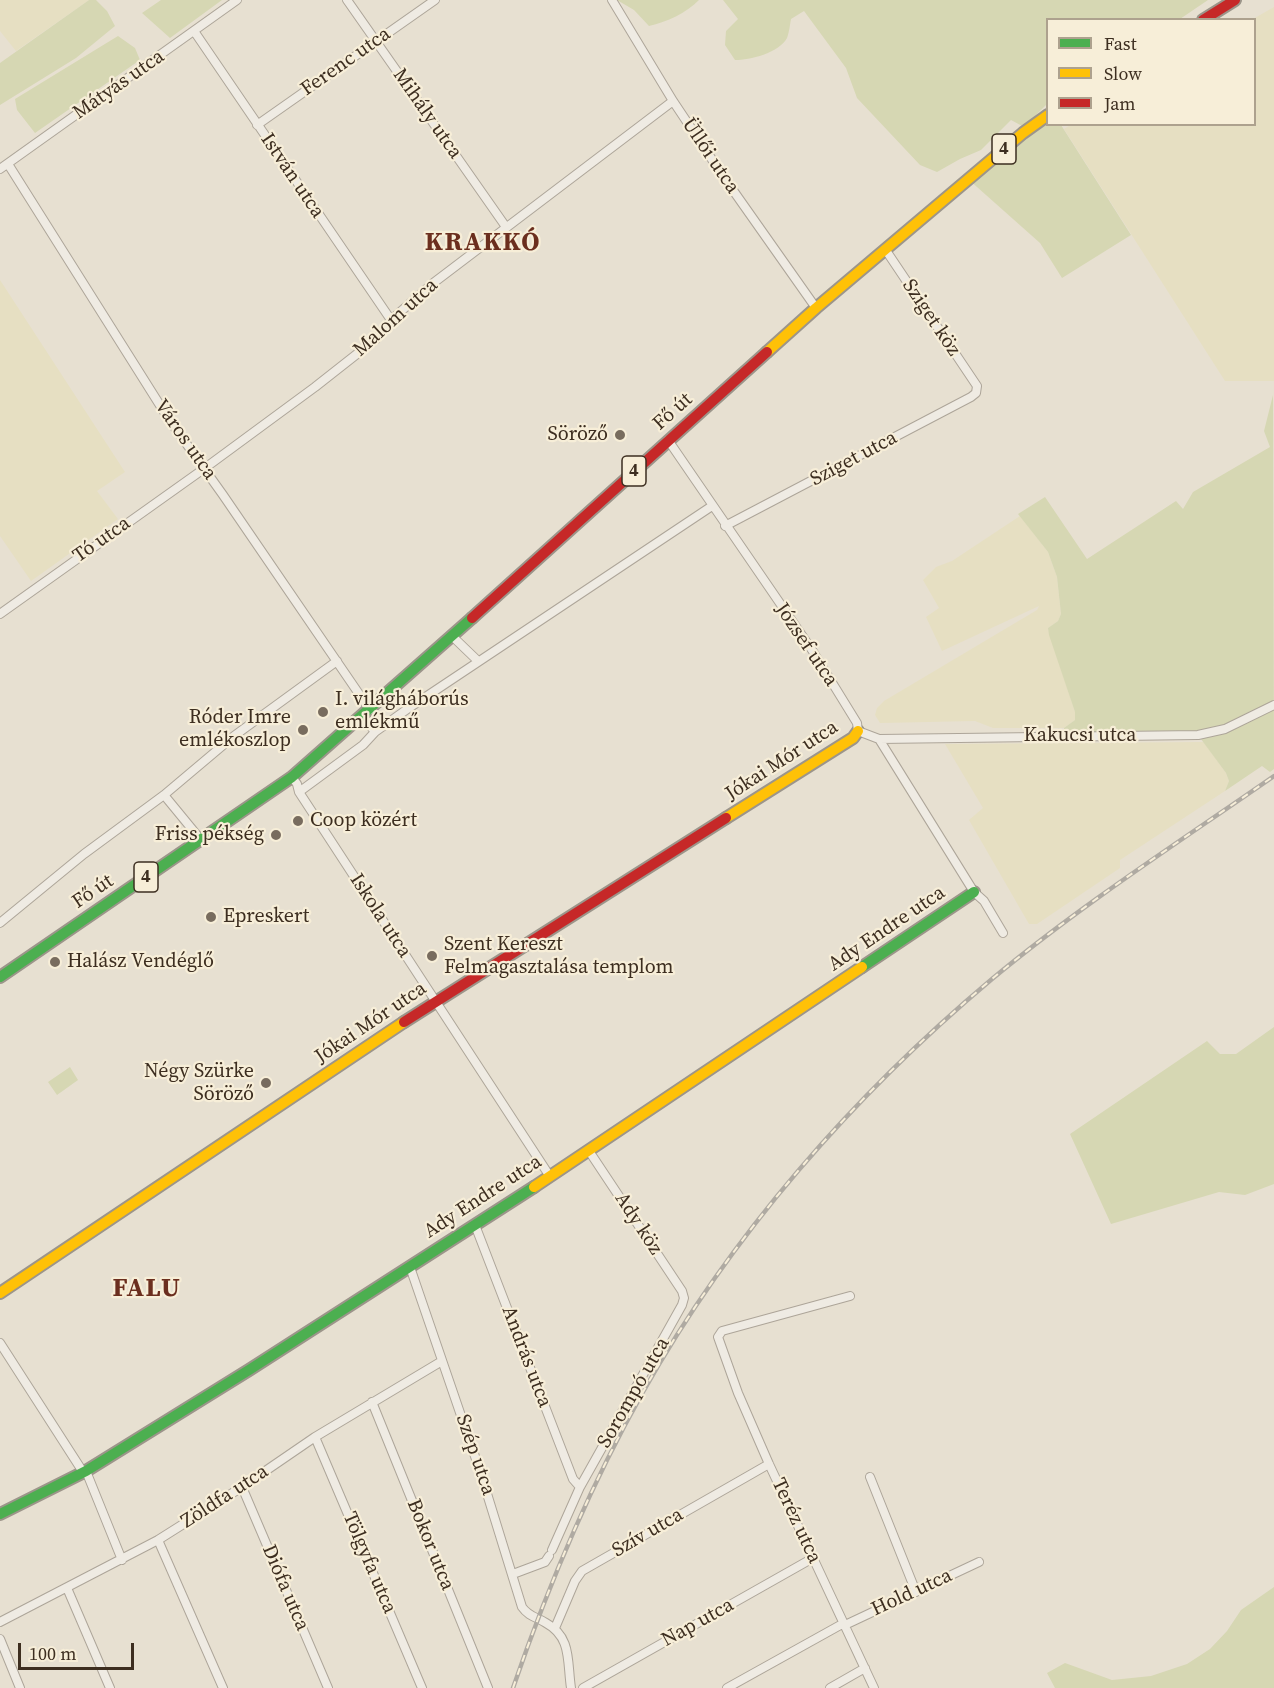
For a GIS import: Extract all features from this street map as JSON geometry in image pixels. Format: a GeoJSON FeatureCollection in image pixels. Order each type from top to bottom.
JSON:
{"type":"FeatureCollection","features":[{"type":"Feature","properties":{"kind":"street","name":"Mátyás utca"},"geometry":{"type":"LineString","coordinates":[[0,169],[237,0]]}},
{"type":"Feature","properties":{"kind":"street","name":"Mihály utca"},"geometry":{"type":"LineString","coordinates":[[347,0],[506,227]]}},
{"type":"Feature","properties":{"kind":"street","name":"Ferenc utca"},"geometry":{"type":"LineString","coordinates":[[257,125],[435,0]]}},
{"type":"Feature","properties":{"kind":"street","name":"Üllői utca"},"geometry":{"type":"LineString","coordinates":[[612,0],[673,101],[816,308]]}},
{"type":"Feature","properties":{"kind":"street"},"geometry":{"type":"LineString","coordinates":[[1206,18],[1235,0]]}},
{"type":"Feature","properties":{"kind":"street","name":"István utca"},"geometry":{"type":"LineString","coordinates":[[194,31],[391,320]]}},
{"type":"Feature","properties":{"kind":"street","name":"Malom utca"},"geometry":{"type":"LineString","coordinates":[[205,468],[376,339],[391,320],[432,284],[673,101]]}},
{"type":"Feature","properties":{"kind":"street","name":"Fő út"},"geometry":{"type":"LineString","coordinates":[[2,971],[292,777],[816,308],[1046,116]]}},
{"type":"Feature","properties":{"kind":"street","name":"Város utca"},"geometry":{"type":"LineString","coordinates":[[8,164],[168,418],[205,468],[337,661],[366,713]]}},
{"type":"Feature","properties":{"kind":"street","name":"Sziget köz"},"geometry":{"type":"LineString","coordinates":[[885,249],[976,386]]}},
{"type":"Feature","properties":{"kind":"street","name":"Sziget utca"},"geometry":{"type":"LineString","coordinates":[[725,526],[971,398],[976,393],[976,386]]}},
{"type":"Feature","properties":{"kind":"street","name":"József utca"},"geometry":{"type":"LineString","coordinates":[[668,440],[812,651],[857,723],[858,731]]}},
{"type":"Feature","properties":{"kind":"street","name":"Tó utca"},"geometry":{"type":"LineString","coordinates":[[0,614],[205,468]]}},
{"type":"Feature","properties":{"kind":"street"},"geometry":{"type":"LineString","coordinates":[[298,792],[363,745],[375,732],[712,506]]}},
{"type":"Feature","properties":{"kind":"street"},"geometry":{"type":"LineString","coordinates":[[452,636],[478,662]]}},
{"type":"Feature","properties":{"kind":"street","name":"Fő út"},"geometry":{"type":"LineString","coordinates":[[0,922],[84,854],[164,795],[234,736],[337,661]]}},
{"type":"Feature","properties":{"kind":"street","name":"Kakucsi utca"},"geometry":{"type":"LineString","coordinates":[[879,739],[1198,735],[1225,729],[1274,705]]}},
{"type":"Feature","properties":{"kind":"street"},"geometry":{"type":"LineString","coordinates":[[366,713],[375,732]]}},
{"type":"Feature","properties":{"kind":"street"},"geometry":{"type":"LineString","coordinates":[[858,731],[879,739],[974,892],[984,901],[1003,933]]}},
{"type":"Feature","properties":{"kind":"street","name":"Jókai Mór utca"},"geometry":{"type":"LineString","coordinates":[[0,1293],[435,1001],[853,738],[858,731]]}},
{"type":"Feature","properties":{"kind":"street","name":"Iskola utca"},"geometry":{"type":"LineString","coordinates":[[292,777],[297,783],[298,792],[549,1175]]}},
{"type":"Feature","properties":{"kind":"street"},"geometry":{"type":"LineString","coordinates":[[164,795],[201,840]]}},
{"type":"Feature","properties":{"kind":"street","name":"Ady Endre utca"},"geometry":{"type":"LineString","coordinates":[[0,1514],[84,1472],[410,1267],[590,1150],[974,892]]}},
{"type":"Feature","properties":{"kind":"street","name":"Ady köz"},"geometry":{"type":"LineString","coordinates":[[590,1150],[684,1298]]}},
{"type":"Feature","properties":{"kind":"street","name":"András utca"},"geometry":{"type":"LineString","coordinates":[[475,1225],[573,1479],[580,1487]]}},
{"type":"Feature","properties":{"kind":"street","name":"Szép utca"},"geometry":{"type":"LineString","coordinates":[[410,1267],[480,1471],[522,1608],[527,1615],[555,1628]]}},
{"type":"Feature","properties":{"kind":"street","name":"Teréz utca"},"geometry":{"type":"LineString","coordinates":[[850,1296],[722,1331],[718,1337],[738,1393],[769,1464],[874,1688]]}},
{"type":"Feature","properties":{"kind":"street","name":"Sorompó utca"},"geometry":{"type":"LineString","coordinates":[[513,1574],[545,1562],[551,1553],[580,1487],[666,1338],[684,1298]]}},
{"type":"Feature","properties":{"kind":"street"},"geometry":{"type":"LineString","coordinates":[[0,1343],[84,1472],[122,1560]]}},
{"type":"Feature","properties":{"kind":"street","name":"Zöldfa utca"},"geometry":{"type":"LineString","coordinates":[[0,1622],[158,1540],[315,1437],[442,1361]]}},
{"type":"Feature","properties":{"kind":"street","name":"Bokor utca"},"geometry":{"type":"LineString","coordinates":[[372,1402],[488,1688]]}},
{"type":"Feature","properties":{"kind":"street","name":"Tölgyfa utca"},"geometry":{"type":"LineString","coordinates":[[315,1437],[422,1688]]}},
{"type":"Feature","properties":{"kind":"street","name":"Szív utca"},"geometry":{"type":"LineString","coordinates":[[555,1628],[582,1570],[769,1464]]}},
{"type":"Feature","properties":{"kind":"street"},"geometry":{"type":"LineString","coordinates":[[870,1478],[916,1592]]}},
{"type":"Feature","properties":{"kind":"street","name":"Diófa utca"},"geometry":{"type":"LineString","coordinates":[[242,1487],[328,1688]]}},
{"type":"Feature","properties":{"kind":"street"},"geometry":{"type":"LineString","coordinates":[[158,1540],[223,1688]]}},
{"type":"Feature","properties":{"kind":"street","name":"Nap utca"},"geometry":{"type":"LineString","coordinates":[[583,1688],[813,1558]]}},
{"type":"Feature","properties":{"kind":"street","name":"Hold utca"},"geometry":{"type":"LineString","coordinates":[[727,1688],[844,1624],[979,1562]]}},
{"type":"Feature","properties":{"kind":"street"},"geometry":{"type":"LineString","coordinates":[[67,1588],[110,1688]]}},
{"type":"Feature","properties":{"kind":"street"},"geometry":{"type":"LineString","coordinates":[[555,1628],[561,1633],[565,1643],[570,1688]]}},
{"type":"Feature","properties":{"kind":"street"},"geometry":{"type":"LineString","coordinates":[[0,1640],[20,1688]]}},
{"type":"Feature","properties":{"kind":"street"},"geometry":{"type":"LineString","coordinates":[[830,1688],[865,1668]]}},
{"type":"Feature","properties":{"kind":"shaded area"},"geometry":{"type":"Polygon","coordinates":[[[0,0],[89,0],[16,51],[0,31],[0,0]]]}},
{"type":"Feature","properties":{"kind":"shaded area"},"geometry":{"type":"Polygon","coordinates":[[[1274,7],[1274,381],[1225,381],[1064,129],[1069,126],[1256,126],[1255,18],[1274,7]]]}},
{"type":"Feature","properties":{"kind":"shaded area"},"geometry":{"type":"Polygon","coordinates":[[[0,280],[125,472],[97,491],[118,519],[31,581],[0,536],[0,280]]]}},
{"type":"Feature","properties":{"kind":"shaded area"},"geometry":{"type":"Polygon","coordinates":[[[1020,516],[1048,552],[1057,577],[1061,614],[1058,621],[1048,628],[1075,712],[1075,720],[1064,728],[993,728],[975,721],[880,723],[875,715],[877,708],[884,701],[1037,610],[1039,606],[942,651],[926,617],[939,608],[923,580],[936,567],[952,561],[1020,516]]]}},
{"type":"Feature","properties":{"kind":"shaded area"},"geometry":{"type":"Polygon","coordinates":[[[1204,742],[1226,773],[1229,781],[1225,791],[1120,860],[1120,868],[1037,924],[1029,924],[969,820],[983,808],[945,744],[1204,742]]]}},
{"type":"Feature","properties":{"kind":"green space"},"geometry":{"type":"Polygon","coordinates":[[[89,0],[96,0],[107,11],[115,26],[76,58],[0,105],[0,63],[89,0]]]}},
{"type":"Feature","properties":{"kind":"green space"},"geometry":{"type":"Polygon","coordinates":[[[161,0],[222,0],[170,38],[142,13],[161,0]]]}},
{"type":"Feature","properties":{"kind":"green space"},"geometry":{"type":"Polygon","coordinates":[[[617,0],[699,0],[676,16],[649,26],[634,10],[617,0]]]}},
{"type":"Feature","properties":{"kind":"green space"},"geometry":{"type":"Polygon","coordinates":[[[723,0],[1208,0],[1181,18],[1046,18],[1046,105],[1024,127],[1011,120],[981,150],[937,172],[920,165],[857,98],[846,68],[804,11],[791,19],[787,38],[778,48],[756,57],[735,60],[725,45],[726,31],[738,19],[723,0]]]}},
{"type":"Feature","properties":{"kind":"green space"},"geometry":{"type":"Polygon","coordinates":[[[118,36],[135,48],[140,60],[35,133],[17,110],[15,99],[118,36]]]}},
{"type":"Feature","properties":{"kind":"green space"},"geometry":{"type":"Polygon","coordinates":[[[1046,116],[1046,126],[1062,126],[1131,235],[1062,278],[1040,243],[968,179],[1046,116]]]}},
{"type":"Feature","properties":{"kind":"green space"},"geometry":{"type":"Polygon","coordinates":[[[1273,395],[1274,769],[1270,772],[1262,766],[1225,791],[1229,781],[1226,773],[1198,735],[1064,736],[1064,728],[1075,720],[1075,712],[1048,628],[1058,621],[1061,614],[1057,577],[1048,552],[1018,514],[1045,497],[1087,559],[1176,501],[1183,509],[1193,492],[1270,447],[1264,431],[1273,395]]]}},
{"type":"Feature","properties":{"kind":"green space"},"geometry":{"type":"Polygon","coordinates":[[[1274,1027],[1274,1184],[1245,1195],[1219,1192],[1111,1224],[1070,1134],[1207,1041],[1220,1054],[1236,1054],[1274,1027]]]}},
{"type":"Feature","properties":{"kind":"green space"},"geometry":{"type":"Polygon","coordinates":[[[70,1067],[78,1080],[57,1095],[48,1082],[70,1067]]]}},
{"type":"Feature","properties":{"kind":"green space"},"geometry":{"type":"Polygon","coordinates":[[[1274,1587],[1274,1688],[1055,1688],[1047,1673],[1065,1663],[1112,1680],[1151,1676],[1187,1664],[1210,1649],[1227,1631],[1241,1610],[1274,1587]]]}},
{"type":"Feature","properties":{"kind":"railway"},"geometry":{"type":"LineString","coordinates":[[513,1688],[571,1537],[605,1464],[643,1392],[715,1278],[799,1170],[892,1070],[992,979],[1095,900],[1274,776]]}},
{"type":"Feature","properties":{"kind":"traffic: fast"},"geometry":{"type":"LineString","coordinates":[[0,977],[292,777],[472,618]]}},
{"type":"Feature","properties":{"kind":"traffic: fast"},"geometry":{"type":"LineString","coordinates":[[862,967],[974,892]]}},
{"type":"Feature","properties":{"kind":"traffic: fast"},"geometry":{"type":"LineString","coordinates":[[0,1514],[86,1471],[249,1370],[534,1187]]}},
{"type":"Feature","properties":{"kind":"traffic: slow"},"geometry":{"type":"LineString","coordinates":[[767,352],[1023,133],[1046,116]]}},
{"type":"Feature","properties":{"kind":"traffic: slow"},"geometry":{"type":"LineString","coordinates":[[726,818],[853,738],[858,731]]}},
{"type":"Feature","properties":{"kind":"traffic: slow"},"geometry":{"type":"LineString","coordinates":[[534,1187],[862,967]]}},
{"type":"Feature","properties":{"kind":"traffic: slow"},"geometry":{"type":"LineString","coordinates":[[0,1293],[404,1022]]}},
{"type":"Feature","properties":{"kind":"traffic: jam"},"geometry":{"type":"LineString","coordinates":[[1206,18],[1235,0]]}},
{"type":"Feature","properties":{"kind":"traffic: jam"},"geometry":{"type":"LineString","coordinates":[[472,618],[767,352]]}},
{"type":"Feature","properties":{"kind":"traffic: jam"},"geometry":{"type":"LineString","coordinates":[[404,1022],[726,818]]}},
{"type":"Feature","properties":{"kind":"place","name":"Söröző"},"geometry":{"type":"Point","coordinates":[620,435]}},
{"type":"Feature","properties":{"kind":"place","name":"I. világháborús emlékmű"},"geometry":{"type":"Point","coordinates":[323,712]}},
{"type":"Feature","properties":{"kind":"place","name":"Róder Imre emlékoszlop"},"geometry":{"type":"Point","coordinates":[303,730]}},
{"type":"Feature","properties":{"kind":"place","name":"Coop közért"},"geometry":{"type":"Point","coordinates":[298,821]}},
{"type":"Feature","properties":{"kind":"place","name":"Friss pékség"},"geometry":{"type":"Point","coordinates":[276,835]}},
{"type":"Feature","properties":{"kind":"place","name":"Epreskert"},"geometry":{"type":"Point","coordinates":[211,917]}},
{"type":"Feature","properties":{"kind":"place","name":"Szent Kereszt Felmagasztalása templom"},"geometry":{"type":"Point","coordinates":[432,956]}},
{"type":"Feature","properties":{"kind":"place","name":"Halász Vendéglő"},"geometry":{"type":"Point","coordinates":[55,962]}},
{"type":"Feature","properties":{"kind":"place","name":"Négy Szürke Söröző"},"geometry":{"type":"Point","coordinates":[266,1083]}},
{"type":"Feature","properties":{"kind":"district","name":"KRAKKÓ"},"geometry":{"type":"Point","coordinates":[483,243]}},
{"type":"Feature","properties":{"kind":"district","name":"FALU"},"geometry":{"type":"Point","coordinates":[147,1289]}}]}
